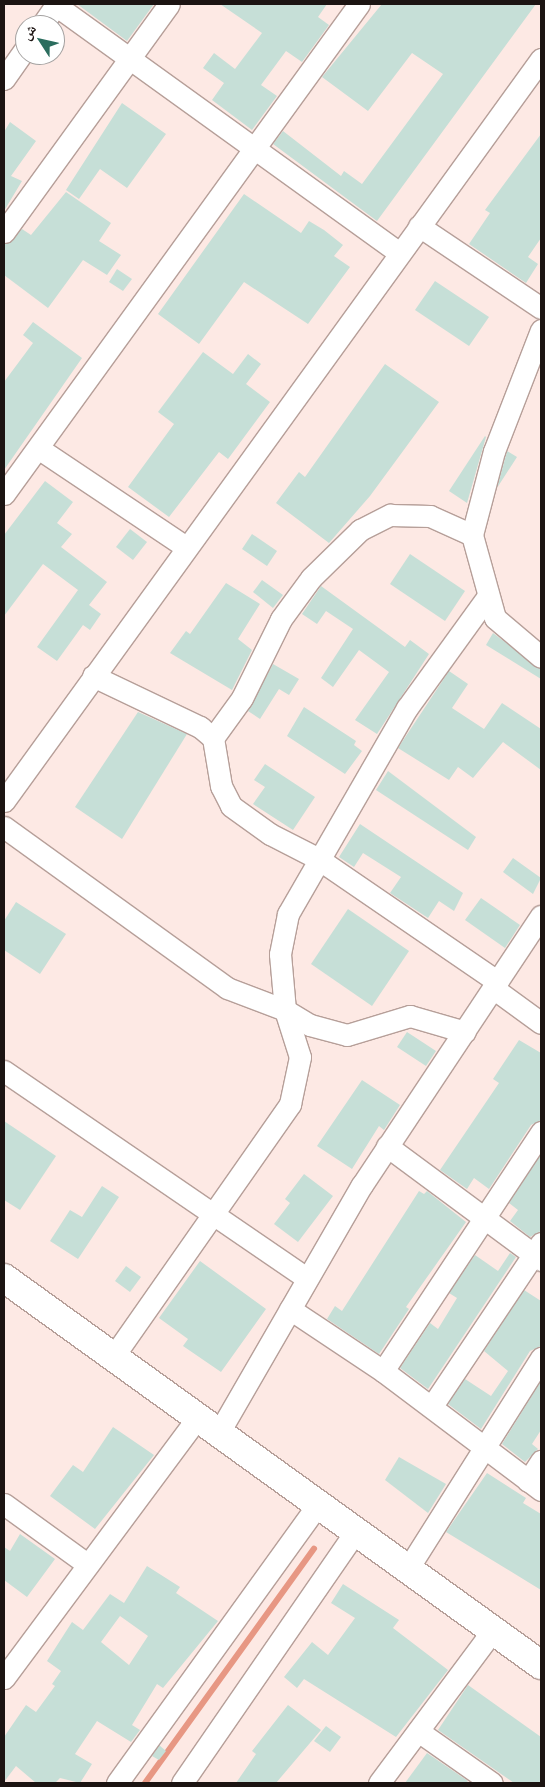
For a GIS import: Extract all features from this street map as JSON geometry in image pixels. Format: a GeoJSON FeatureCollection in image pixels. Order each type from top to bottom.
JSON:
{"type":"FeatureCollection","features":[{"type":"Feature","properties":{"kind":"highway"},"geometry":{"type":"LineString","coordinates":[[4,1278],[541,1665]]}},
{"type":"Feature","properties":{"kind":"street"},"geometry":{"type":"LineString","coordinates":[[48,15],[55,4],[399,254]]}},
{"type":"Feature","properties":{"kind":"street"},"geometry":{"type":"LineString","coordinates":[[4,232],[169,4]]}},
{"type":"Feature","properties":{"kind":"street"},"geometry":{"type":"LineString","coordinates":[[4,494],[358,4]]}},
{"type":"Feature","properties":{"kind":"street"},"geometry":{"type":"LineString","coordinates":[[4,801],[186,546],[541,59]]}},
{"type":"Feature","properties":{"kind":"street"},"geometry":{"type":"LineString","coordinates":[[4,79],[15,63]]}},
{"type":"Feature","properties":{"kind":"street"},"geometry":{"type":"LineString","coordinates":[[419,226],[541,308]]}},
{"type":"Feature","properties":{"kind":"street"},"geometry":{"type":"LineString","coordinates":[[541,330],[494,451],[472,535],[495,618],[541,658]]}},
{"type":"Feature","properties":{"kind":"street"},"geometry":{"type":"LineString","coordinates":[[38,448],[186,546]]}},
{"type":"Feature","properties":{"kind":"street"},"geometry":{"type":"LineString","coordinates":[[213,738],[242,698],[281,619],[311,578],[360,530],[390,515],[430,516],[472,535]]}},
{"type":"Feature","properties":{"kind":"street"},"geometry":{"type":"LineString","coordinates":[[113,1357],[215,1216],[290,1104],[300,1057],[285,1010],[280,954],[288,914],[317,858],[407,708],[488,596]]}},
{"type":"Feature","properties":{"kind":"street"},"geometry":{"type":"LineString","coordinates":[[93,676],[200,726],[213,738],[221,786],[231,806],[270,834],[317,858],[495,985],[541,1023]]}},
{"type":"Feature","properties":{"kind":"street"},"geometry":{"type":"LineString","coordinates":[[4,827],[188,964],[227,988],[285,1010],[310,1025],[347,1034],[410,1016],[465,1032]]}},
{"type":"Feature","properties":{"kind":"street"},"geometry":{"type":"LineString","coordinates":[[5,1674],[87,1564],[208,1426],[290,1309],[306,1278],[387,1146],[541,916]]}},
{"type":"Feature","properties":{"kind":"street"},"geometry":{"type":"LineString","coordinates":[[4,1071],[306,1278]]}},
{"type":"Feature","properties":{"kind":"street"},"geometry":{"type":"LineString","coordinates":[[383,1371],[541,1132]]}},
{"type":"Feature","properties":{"kind":"street"},"geometry":{"type":"LineString","coordinates":[[387,1146],[484,1218],[539,1252],[432,1406]]}},
{"type":"Feature","properties":{"kind":"street"},"geometry":{"type":"LineString","coordinates":[[290,1309],[432,1406],[535,1486],[541,1461]]}},
{"type":"Feature","properties":{"kind":"street"},"geometry":{"type":"LineString","coordinates":[[407,1570],[541,1358]]}},
{"type":"Feature","properties":{"kind":"street"},"geometry":{"type":"LineString","coordinates":[[4,1504],[87,1564]]}},
{"type":"Feature","properties":{"kind":"street"},"geometry":{"type":"LineString","coordinates":[[117,1783],[318,1504]]}},
{"type":"Feature","properties":{"kind":"street"},"geometry":{"type":"LineString","coordinates":[[182,1783],[355,1532]]}},
{"type":"Feature","properties":{"kind":"street"},"geometry":{"type":"LineString","coordinates":[[379,1783],[492,1630]]}},
{"type":"Feature","properties":{"kind":"street"},"geometry":{"type":"LineString","coordinates":[[418,1732],[492,1783]]}},
{"type":"Feature","properties":{"kind":"building"},"geometry":{"type":"Polygon","coordinates":[[[77,4],[154,4],[127,41],[77,4]]]}},
{"type":"Feature","properties":{"kind":"building"},"geometry":{"type":"Polygon","coordinates":[[[220,4],[327,4],[318,17],[329,25],[302,62],[286,51],[261,85],[277,96],[252,130],[212,100],[224,83],[203,68],[214,53],[235,69],[262,33],[220,4]]]}},
{"type":"Feature","properties":{"kind":"building"},"geometry":{"type":"Polygon","coordinates":[[[382,4],[536,4],[377,221],[273,144],[283,131],[341,176],[344,171],[362,184],[443,74],[412,53],[368,111],[322,77],[382,4]]]}},
{"type":"Feature","properties":{"kind":"building"},"geometry":{"type":"Polygon","coordinates":[[[122,103],[166,134],[127,188],[100,169],[79,199],[66,190],[122,103]]]}},
{"type":"Feature","properties":{"kind":"building"},"geometry":{"type":"Polygon","coordinates":[[[10,122],[36,141],[11,176],[22,181],[4,211],[4,132],[10,122]]]}},
{"type":"Feature","properties":{"kind":"building"},"geometry":{"type":"Polygon","coordinates":[[[541,134],[541,238],[528,257],[538,264],[526,283],[469,244],[490,213],[485,210],[541,134]]]}},
{"type":"Feature","properties":{"kind":"building"},"geometry":{"type":"Polygon","coordinates":[[[66,192],[111,223],[99,241],[121,255],[107,275],[83,260],[48,308],[4,275],[4,244],[22,229],[31,235],[66,192]]]}},
{"type":"Feature","properties":{"kind":"building"},"geometry":{"type":"Polygon","coordinates":[[[244,194],[301,233],[309,221],[324,230],[343,245],[334,256],[350,267],[308,324],[244,282],[199,344],[158,314],[244,194]]]}},
{"type":"Feature","properties":{"kind":"building"},"geometry":{"type":"Polygon","coordinates":[[[117,269],[132,279],[123,291],[109,282],[117,269]]]}},
{"type":"Feature","properties":{"kind":"building"},"geometry":{"type":"Polygon","coordinates":[[[435,281],[489,317],[469,346],[415,310],[435,281]]]}},
{"type":"Feature","properties":{"kind":"building"},"geometry":{"type":"Polygon","coordinates":[[[33,322],[82,358],[4,470],[4,382],[33,343],[23,335],[33,322]]]}},
{"type":"Feature","properties":{"kind":"building"},"geometry":{"type":"Polygon","coordinates":[[[203,352],[233,374],[248,354],[261,364],[246,384],[270,402],[228,459],[219,452],[169,517],[128,487],[174,424],[158,412],[203,352]]]}},
{"type":"Feature","properties":{"kind":"building"},"geometry":{"type":"Polygon","coordinates":[[[385,364],[439,402],[370,496],[329,543],[276,503],[299,472],[305,477],[385,364]]]}},
{"type":"Feature","properties":{"kind":"building"},"geometry":{"type":"Polygon","coordinates":[[[486,437],[467,503],[449,491],[486,437]]]}},
{"type":"Feature","properties":{"kind":"building"},"geometry":{"type":"Polygon","coordinates":[[[507,451],[517,457],[497,488],[506,455],[507,451]]]}},
{"type":"Feature","properties":{"kind":"building"},"geometry":{"type":"Polygon","coordinates":[[[45,481],[73,502],[57,523],[72,534],[61,547],[107,582],[89,605],[101,614],[90,630],[83,625],[57,661],[37,647],[78,590],[43,564],[4,616],[4,535],[45,481]]]}},
{"type":"Feature","properties":{"kind":"building"},"geometry":{"type":"Polygon","coordinates":[[[130,529],[147,542],[133,560],[116,547],[130,529]]]}},
{"type":"Feature","properties":{"kind":"building"},"geometry":{"type":"Polygon","coordinates":[[[252,534],[277,551],[267,566],[242,549],[252,534]]]}},
{"type":"Feature","properties":{"kind":"building"},"geometry":{"type":"Polygon","coordinates":[[[410,554],[465,591],[445,621],[390,584],[410,554]]]}},
{"type":"Feature","properties":{"kind":"building"},"geometry":{"type":"Polygon","coordinates":[[[262,580],[283,595],[273,608],[253,592],[262,580]]]}},
{"type":"Feature","properties":{"kind":"building"},"geometry":{"type":"Polygon","coordinates":[[[226,583],[260,604],[238,639],[252,650],[232,690],[170,653],[186,631],[190,634],[226,583]]]}},
{"type":"Feature","properties":{"kind":"building"},"geometry":{"type":"Polygon","coordinates":[[[321,586],[405,647],[410,640],[429,654],[377,734],[355,720],[389,672],[359,650],[333,687],[321,678],[353,629],[326,611],[317,624],[302,614],[321,586]]]}},
{"type":"Feature","properties":{"kind":"building"},"geometry":{"type":"Polygon","coordinates":[[[493,633],[541,669],[541,679],[486,645],[493,633]]]}},
{"type":"Feature","properties":{"kind":"building"},"geometry":{"type":"Polygon","coordinates":[[[273,664],[299,679],[289,695],[279,689],[260,719],[248,711],[273,664]]]}},
{"type":"Feature","properties":{"kind":"building"},"geometry":{"type":"Polygon","coordinates":[[[449,671],[468,684],[452,708],[484,729],[502,703],[541,729],[541,770],[503,742],[473,778],[458,767],[449,780],[398,748],[449,671]]]}},
{"type":"Feature","properties":{"kind":"building"},"geometry":{"type":"Polygon","coordinates":[[[304,707],[356,741],[354,745],[362,751],[345,774],[287,736],[304,707]]]}},
{"type":"Feature","properties":{"kind":"building"},"geometry":{"type":"Polygon","coordinates":[[[138,712],[187,734],[122,839],[75,807],[138,712]]]}},
{"type":"Feature","properties":{"kind":"building"},"geometry":{"type":"Polygon","coordinates":[[[265,764],[315,797],[293,830],[253,804],[265,787],[254,780],[265,764]]]}},
{"type":"Feature","properties":{"kind":"building"},"geometry":{"type":"Polygon","coordinates":[[[388,771],[476,837],[468,850],[376,790],[388,771]]]}},
{"type":"Feature","properties":{"kind":"building"},"geometry":{"type":"Polygon","coordinates":[[[360,824],[463,893],[454,911],[439,901],[428,918],[390,893],[401,877],[363,853],[354,867],[339,857],[360,824]]]}},
{"type":"Feature","properties":{"kind":"building"},"geometry":{"type":"Polygon","coordinates":[[[513,858],[541,878],[533,894],[503,872],[513,858]]]}},
{"type":"Feature","properties":{"kind":"building"},"geometry":{"type":"Polygon","coordinates":[[[481,898],[520,925],[505,948],[465,920],[481,898]]]}},
{"type":"Feature","properties":{"kind":"building"},"geometry":{"type":"Polygon","coordinates":[[[16,902],[66,934],[40,974],[4,950],[4,921],[16,902]]]}},
{"type":"Feature","properties":{"kind":"building"},"geometry":{"type":"Polygon","coordinates":[[[348,909],[409,951],[372,1006],[311,964],[348,909]]]}},
{"type":"Feature","properties":{"kind":"building"},"geometry":{"type":"Polygon","coordinates":[[[407,1032],[436,1051],[426,1066],[397,1047],[407,1032]]]}},
{"type":"Feature","properties":{"kind":"building"},"geometry":{"type":"Polygon","coordinates":[[[519,1040],[541,1053],[541,1120],[531,1125],[489,1189],[474,1178],[467,1189],[440,1170],[499,1083],[493,1079],[519,1040]]]}},
{"type":"Feature","properties":{"kind":"building"},"geometry":{"type":"Polygon","coordinates":[[[362,1080],[400,1105],[384,1130],[379,1126],[352,1169],[317,1146],[362,1080]]]}},
{"type":"Feature","properties":{"kind":"building"},"geometry":{"type":"Polygon","coordinates":[[[4,1121],[56,1156],[20,1210],[4,1200],[4,1121]]]}},
{"type":"Feature","properties":{"kind":"building"},"geometry":{"type":"Polygon","coordinates":[[[541,1154],[541,1231],[530,1237],[510,1221],[518,1210],[509,1203],[541,1154]]]}},
{"type":"Feature","properties":{"kind":"building"},"geometry":{"type":"Polygon","coordinates":[[[304,1174],[333,1196],[298,1242],[274,1224],[290,1203],[285,1199],[304,1174]]]}},
{"type":"Feature","properties":{"kind":"building"},"geometry":{"type":"Polygon","coordinates":[[[102,1186],[119,1197],[78,1259],[50,1241],[70,1210],[82,1217],[102,1186]]]}},
{"type":"Feature","properties":{"kind":"building"},"geometry":{"type":"Polygon","coordinates":[[[419,1191],[424,1194],[427,1191],[466,1222],[406,1307],[409,1309],[379,1354],[327,1319],[335,1306],[342,1311],[419,1191]]]}},
{"type":"Feature","properties":{"kind":"building"},"geometry":{"type":"Polygon","coordinates":[[[510,1253],[516,1257],[428,1389],[400,1368],[430,1323],[438,1329],[457,1298],[449,1293],[475,1255],[498,1271],[510,1253]]]}},
{"type":"Feature","properties":{"kind":"building"},"geometry":{"type":"Polygon","coordinates":[[[200,1261],[266,1309],[221,1372],[183,1346],[188,1339],[159,1318],[200,1261]]]}},
{"type":"Feature","properties":{"kind":"building"},"geometry":{"type":"Polygon","coordinates":[[[126,1266],[141,1277],[130,1292],[115,1281],[126,1266]]]}},
{"type":"Feature","properties":{"kind":"building"},"geometry":{"type":"Polygon","coordinates":[[[524,1290],[541,1301],[541,1346],[530,1351],[481,1429],[448,1404],[465,1379],[491,1396],[508,1371],[484,1351],[524,1290]]]}},
{"type":"Feature","properties":{"kind":"building"},"geometry":{"type":"Polygon","coordinates":[[[541,1381],[541,1430],[532,1444],[538,1449],[525,1462],[502,1444],[541,1381]]]}},
{"type":"Feature","properties":{"kind":"building"},"geometry":{"type":"Polygon","coordinates":[[[113,1427],[154,1455],[95,1529],[50,1496],[73,1465],[83,1472],[113,1427]]]}},
{"type":"Feature","properties":{"kind":"building"},"geometry":{"type":"Polygon","coordinates":[[[399,1457],[446,1484],[428,1513],[385,1480],[399,1457]]]}},
{"type":"Feature","properties":{"kind":"building"},"geometry":{"type":"Polygon","coordinates":[[[487,1473],[526,1498],[523,1503],[541,1514],[541,1590],[446,1532],[487,1473]]]}},
{"type":"Feature","properties":{"kind":"building"},"geometry":{"type":"Polygon","coordinates":[[[20,1534],[55,1559],[27,1597],[4,1580],[4,1547],[10,1551],[20,1534]]]}},
{"type":"Feature","properties":{"kind":"building"},"geometry":{"type":"Polygon","coordinates":[[[147,1566],[180,1587],[176,1593],[218,1621],[163,1688],[157,1684],[132,1725],[140,1730],[131,1742],[97,1721],[75,1754],[92,1764],[80,1783],[60,1778],[55,1783],[36,1783],[16,1766],[4,1782],[4,1737],[26,1705],[36,1712],[55,1686],[52,1684],[61,1671],[47,1661],[72,1622],[83,1630],[110,1594],[124,1603],[147,1566]],[[120,1616],[101,1642],[129,1665],[148,1636],[120,1616]]]}},
{"type":"Feature","properties":{"kind":"building"},"geometry":{"type":"Polygon","coordinates":[[[343,1584],[399,1620],[393,1628],[448,1670],[396,1737],[304,1679],[297,1688],[284,1677],[312,1642],[328,1655],[355,1618],[331,1603],[343,1584]]]}},
{"type":"Feature","properties":{"kind":"building"},"geometry":{"type":"Polygon","coordinates":[[[468,1685],[541,1737],[541,1783],[514,1783],[438,1730],[468,1685]]]}},
{"type":"Feature","properties":{"kind":"building"},"geometry":{"type":"Polygon","coordinates":[[[288,1705],[321,1730],[276,1783],[236,1783],[256,1754],[252,1751],[288,1705]]]}},
{"type":"Feature","properties":{"kind":"building"},"geometry":{"type":"Polygon","coordinates":[[[326,1726],[341,1737],[330,1752],[314,1741],[326,1726]]]}},
{"type":"Feature","properties":{"kind":"building"},"geometry":{"type":"Polygon","coordinates":[[[159,1745],[166,1751],[159,1760],[152,1756],[159,1745]]]}},
{"type":"Feature","properties":{"kind":"building"},"geometry":{"type":"Polygon","coordinates":[[[427,1753],[468,1781],[466,1783],[405,1783],[427,1753]]]}},
{"type":"Feature","properties":{"kind":"waterway"},"geometry":{"type":"LineString","coordinates":[[145,1783],[314,1549]]}}]}
